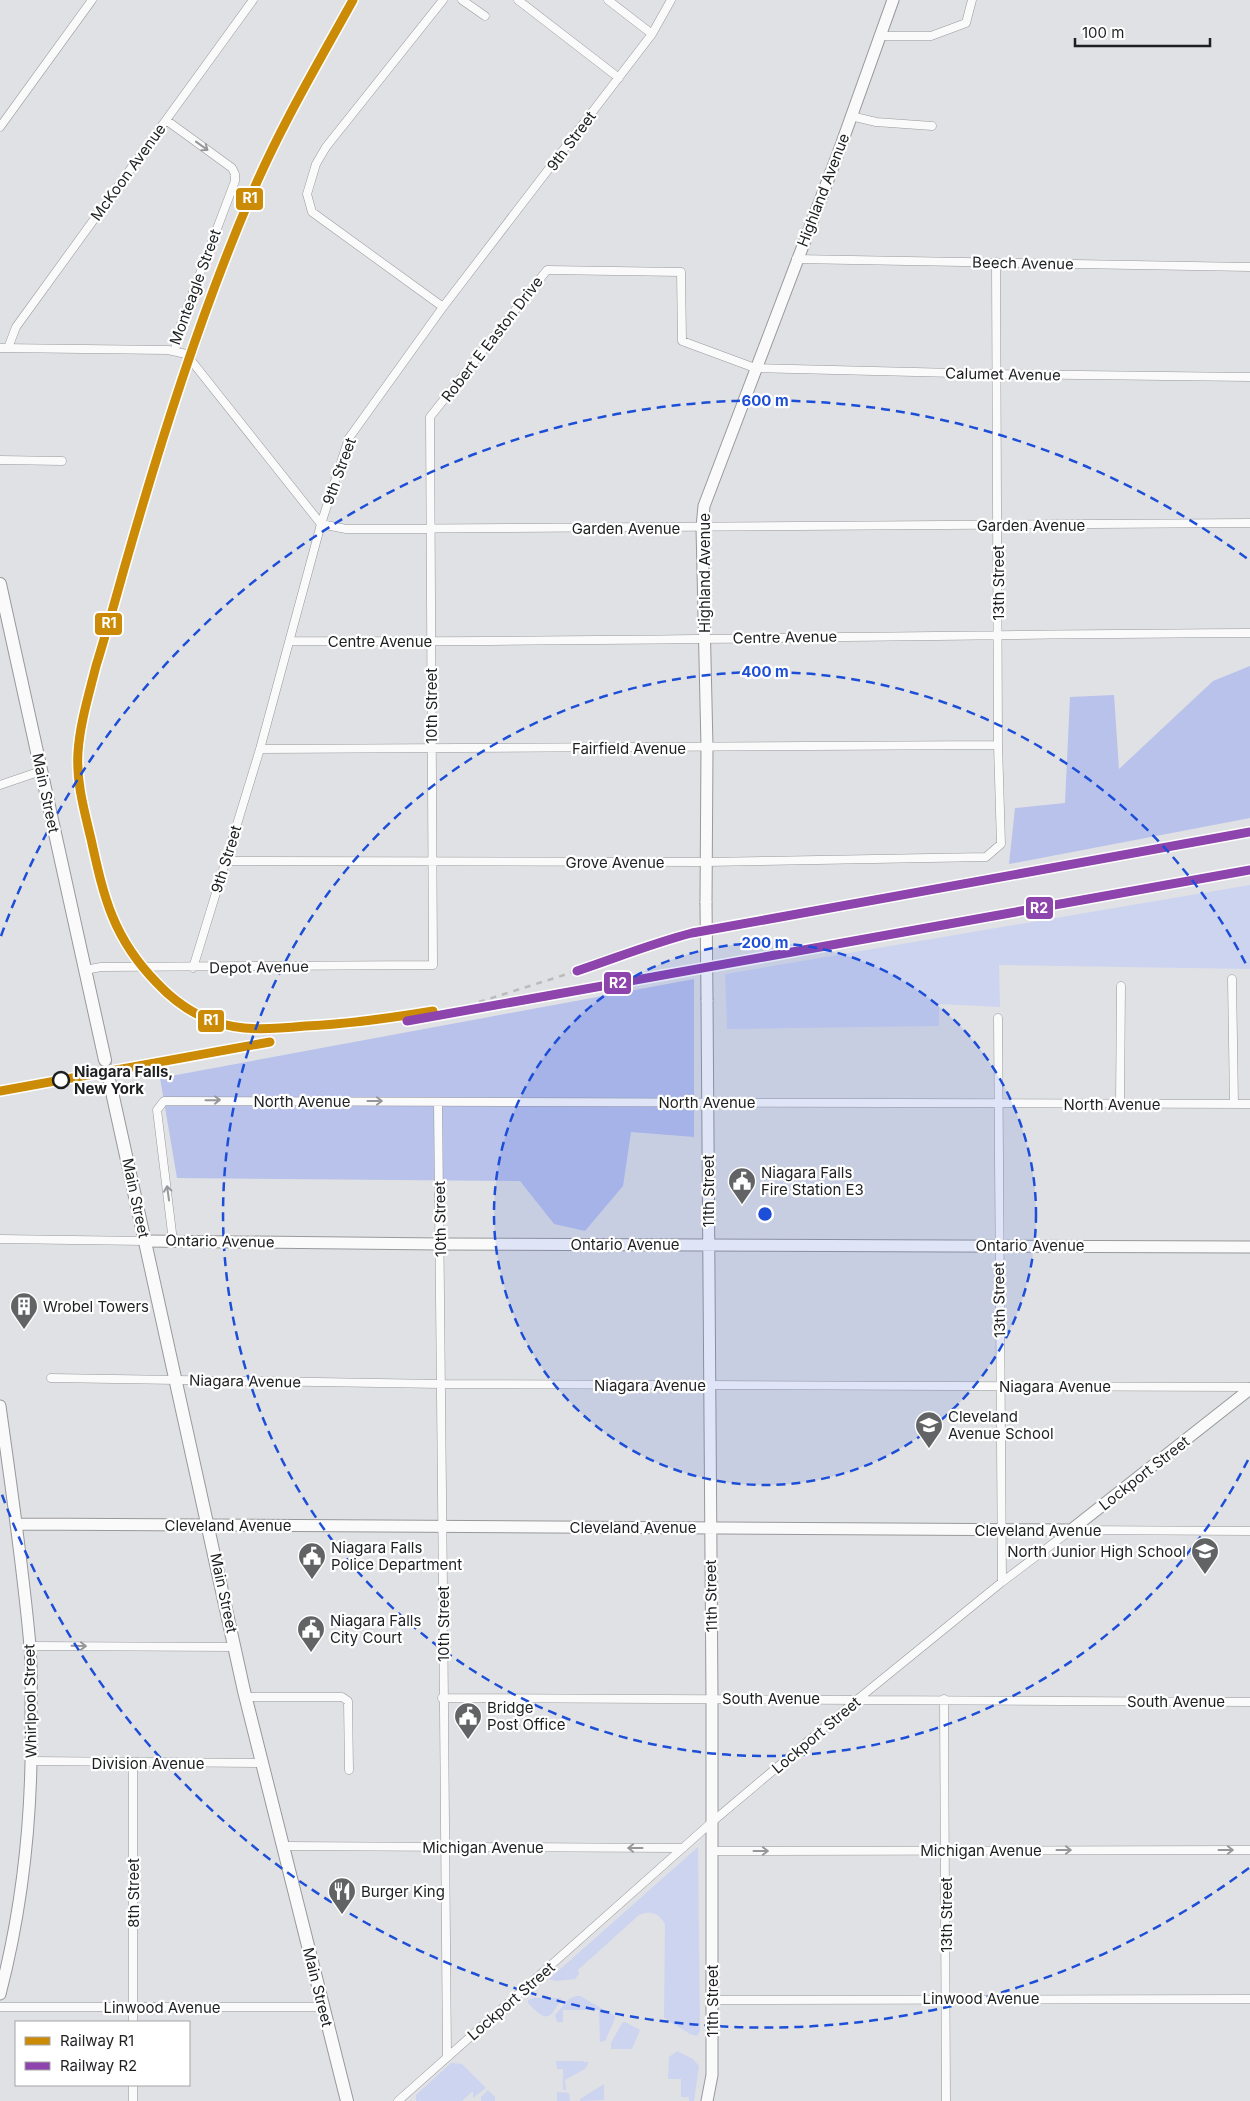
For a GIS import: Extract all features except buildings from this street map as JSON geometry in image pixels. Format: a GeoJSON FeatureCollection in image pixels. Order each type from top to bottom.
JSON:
{"type":"FeatureCollection","features":[{"type":"Feature","properties":{"kind":"main road","name":"Main Street"},"geometry":{"type":"LineString","coordinates":[[0,584],[105,1060]]}},
{"type":"Feature","properties":{"kind":"main road","name":"Main Street"},"geometry":{"type":"LineString","coordinates":[[110,1083],[174,1380],[246,1697],[347,2101]]}},
{"type":"Feature","properties":{"kind":"street"},"geometry":{"type":"LineString","coordinates":[[0,127],[92,0]]}},
{"type":"Feature","properties":{"kind":"street","name":"McKoon Avenue"},"geometry":{"type":"LineString","coordinates":[[4,348],[16,327],[253,0]]}},
{"type":"Feature","properties":{"kind":"street"},"geometry":{"type":"LineString","coordinates":[[443,0],[326,147],[316,164],[307,194],[312,212],[443,307]]}},
{"type":"Feature","properties":{"kind":"street"},"geometry":{"type":"LineString","coordinates":[[462,0],[484,16]]}},
{"type":"Feature","properties":{"kind":"street"},"geometry":{"type":"LineString","coordinates":[[518,0],[619,78]]}},
{"type":"Feature","properties":{"kind":"street"},"geometry":{"type":"LineString","coordinates":[[608,0],[652,34]]}},
{"type":"Feature","properties":{"kind":"street","name":"9th Street"},"geometry":{"type":"LineString","coordinates":[[193,968],[260,750],[321,524],[349,438],[443,307],[652,34],[671,0]]}},
{"type":"Feature","properties":{"kind":"street","name":"Highland Avenue"},"geometry":{"type":"LineString","coordinates":[[707,1000],[707,747],[703,638],[702,527],[704,506],[796,259],[852,116],[893,0]]}},
{"type":"Feature","properties":{"kind":"street"},"geometry":{"type":"LineString","coordinates":[[880,36],[931,36],[949,30],[966,23],[972,0]]}},
{"type":"Feature","properties":{"kind":"street"},"geometry":{"type":"LineString","coordinates":[[852,116],[876,122],[932,126]]}},
{"type":"Feature","properties":{"kind":"street","name":"Monteagle Street"},"geometry":{"type":"LineString","coordinates":[[4,348],[175,350],[180,324],[235,181],[235,174],[232,168],[166,120]]}},
{"type":"Feature","properties":{"kind":"street","name":"Beech Avenue"},"geometry":{"type":"LineString","coordinates":[[796,259],[1250,267]]}},
{"type":"Feature","properties":{"kind":"street","name":"13th Street"},"geometry":{"type":"LineString","coordinates":[[996,262],[998,745],[1001,844]]}},
{"type":"Feature","properties":{"kind":"street","name":"Robert E Easton Drive"},"geometry":{"type":"LineString","coordinates":[[430,417],[547,270],[681,272],[682,341],[755,368]]}},
{"type":"Feature","properties":{"kind":"street"},"geometry":{"type":"LineString","coordinates":[[175,350],[189,356],[321,524]]}},
{"type":"Feature","properties":{"kind":"street","name":"Calumet Avenue"},"geometry":{"type":"LineString","coordinates":[[755,368],[996,374],[1250,377]]}},
{"type":"Feature","properties":{"kind":"street","name":"10th Street"},"geometry":{"type":"LineString","coordinates":[[430,417],[432,965]]}},
{"type":"Feature","properties":{"kind":"street"},"geometry":{"type":"LineString","coordinates":[[0,460],[62,461]]}},
{"type":"Feature","properties":{"kind":"street","name":"Garden Avenue"},"geometry":{"type":"LineString","coordinates":[[321,524],[346,529],[430,530],[1250,523]]}},
{"type":"Feature","properties":{"kind":"street","name":"Centre Avenue"},"geometry":{"type":"LineString","coordinates":[[290,641],[431,642],[1250,632]]}},
{"type":"Feature","properties":{"kind":"street","name":"Fairfield Avenue"},"geometry":{"type":"LineString","coordinates":[[260,750],[998,745]]}},
{"type":"Feature","properties":{"kind":"street"},"geometry":{"type":"LineString","coordinates":[[0,785],[41,771]]}},
{"type":"Feature","properties":{"kind":"street","name":"Grove Avenue"},"geometry":{"type":"LineString","coordinates":[[225,861],[706,862],[986,857],[1001,844]]}},
{"type":"Feature","properties":{"kind":"street","name":"Depot Avenue"},"geometry":{"type":"LineString","coordinates":[[85,970],[101,968],[432,965]]}},
{"type":"Feature","properties":{"kind":"street"},"geometry":{"type":"LineString","coordinates":[[1232,979],[1234,1104]]}},
{"type":"Feature","properties":{"kind":"street"},"geometry":{"type":"LineString","coordinates":[[1120,1104],[1121,986]]}},
{"type":"Feature","properties":{"kind":"street","name":"11th Street"},"geometry":{"type":"LineString","coordinates":[[707,1000],[713,1851],[712,2075],[707,2101]]}},
{"type":"Feature","properties":{"kind":"street","name":"13th Street"},"geometry":{"type":"LineString","coordinates":[[998,1018],[1000,1530],[1002,1582]]}},
{"type":"Feature","properties":{"kind":"street","name":"North Avenue"},"geometry":{"type":"LineString","coordinates":[[173,1241],[157,1110],[164,1101],[1250,1104]]}},
{"type":"Feature","properties":{"kind":"street","name":"10th Street"},"geometry":{"type":"LineString","coordinates":[[438,1102],[444,1526],[442,1698],[447,2057]]}},
{"type":"Feature","properties":{"kind":"street","name":"Ontario Avenue"},"geometry":{"type":"LineString","coordinates":[[0,1239],[440,1244],[1250,1247]]}},
{"type":"Feature","properties":{"kind":"street","name":"Niagara Avenue"},"geometry":{"type":"LineString","coordinates":[[51,1378],[441,1384],[1250,1388]]}},
{"type":"Feature","properties":{"kind":"street","name":"Lockport Street"},"geometry":{"type":"LineString","coordinates":[[398,2101],[712,1822],[858,1699],[1002,1582],[1071,1530],[1250,1388]]}},
{"type":"Feature","properties":{"kind":"street","name":"Whirlpool Street"},"geometry":{"type":"LineString","coordinates":[[0,1406],[30,1646],[32,1761],[27,1849],[22,1892],[0,1994]]}},
{"type":"Feature","properties":{"kind":"street","name":"Cleveland Avenue"},"geometry":{"type":"LineString","coordinates":[[16,1524],[1250,1531]]}},
{"type":"Feature","properties":{"kind":"street"},"geometry":{"type":"LineString","coordinates":[[30,1646],[236,1647]]}},
{"type":"Feature","properties":{"kind":"street"},"geometry":{"type":"LineString","coordinates":[[246,1697],[342,1697],[348,1701],[350,1770]]}},
{"type":"Feature","properties":{"kind":"street","name":"South Avenue"},"geometry":{"type":"LineString","coordinates":[[442,1698],[1250,1702]]}},
{"type":"Feature","properties":{"kind":"street","name":"13th Street"},"geometry":{"type":"LineString","coordinates":[[944,1699],[946,2101]]}},
{"type":"Feature","properties":{"kind":"street","name":"Division Avenue"},"geometry":{"type":"LineString","coordinates":[[32,1761],[133,1764],[263,1763]]}},
{"type":"Feature","properties":{"kind":"street","name":"8th Street"},"geometry":{"type":"LineString","coordinates":[[133,1764],[133,2021]]}},
{"type":"Feature","properties":{"kind":"street","name":"Michigan Avenue"},"geometry":{"type":"LineString","coordinates":[[284,1846],[683,1848]]}},
{"type":"Feature","properties":{"kind":"street","name":"Michigan Avenue"},"geometry":{"type":"LineString","coordinates":[[713,1851],[1250,1850]]}},
{"type":"Feature","properties":{"kind":"street","name":"Linwood Avenue"},"geometry":{"type":"LineString","coordinates":[[712,2000],[1250,1998]]}},
{"type":"Feature","properties":{"kind":"street","name":"Linwood Avenue"},"geometry":{"type":"LineString","coordinates":[[0,2007],[324,2007]]}},
{"type":"Feature","properties":{"kind":"street"},"geometry":{"type":"LineString","coordinates":[[133,2086],[133,2101]]}},
{"type":"Feature","properties":{"kind":"shaded area"},"geometry":{"type":"Polygon","coordinates":[[[1250,666],[1250,818],[1009,864],[1015,808],[1065,803],[1070,697],[1114,695],[1119,769],[1213,681],[1250,666]]]}},
{"type":"Feature","properties":{"kind":"shaded area"},"geometry":{"type":"Polygon","coordinates":[[[1250,885],[1250,969],[999,965],[1000,1007],[939,1004],[939,1026],[727,1029],[725,974],[1250,885]]]}},
{"type":"Feature","properties":{"kind":"shaded area"},"geometry":{"type":"Polygon","coordinates":[[[694,979],[694,1137],[631,1132],[623,1186],[585,1231],[554,1224],[520,1181],[177,1178],[160,1078],[694,979]]]}},
{"type":"Feature","properties":{"kind":"shaded area"},"geometry":{"type":"Polygon","coordinates":[[[698,1847],[700,2031],[697,2036],[690,2034],[664,2018],[665,1924],[657,1915],[647,1913],[639,1915],[578,1970],[579,1974],[575,1979],[556,1981],[549,1979],[698,1847]]]}},
{"type":"Feature","properties":{"kind":"shaded area"},"geometry":{"type":"Polygon","coordinates":[[[580,1996],[615,2016],[605,2041],[600,2042],[599,2010],[563,2010],[563,2022],[557,2022],[555,2015],[569,1999],[580,1996]]]}},
{"type":"Feature","properties":{"kind":"shaded area"},"geometry":{"type":"Polygon","coordinates":[[[533,1998],[562,1998],[551,2015],[544,2016],[528,2003],[528,2000],[533,1998]]]}},
{"type":"Feature","properties":{"kind":"shaded area"},"geometry":{"type":"Polygon","coordinates":[[[625,2022],[640,2030],[632,2049],[611,2049],[611,2043],[622,2023],[625,2022]]]}},
{"type":"Feature","properties":{"kind":"shaded area"},"geometry":{"type":"Polygon","coordinates":[[[677,2051],[693,2059],[699,2066],[694,2101],[689,2101],[689,2097],[681,2097],[681,2079],[668,2079],[669,2057],[677,2051]]]}},
{"type":"Feature","properties":{"kind":"shaded area"},"geometry":{"type":"Polygon","coordinates":[[[556,2061],[589,2062],[585,2069],[565,2080],[566,2090],[563,2090],[563,2069],[557,2069],[556,2061]]]}},
{"type":"Feature","properties":{"kind":"shaded area"},"geometry":{"type":"Polygon","coordinates":[[[451,2063],[462,2064],[486,2088],[473,2098],[473,2091],[462,2101],[421,2101],[419,2099],[420,2101],[416,2101],[416,2095],[451,2063]]]}},
{"type":"Feature","properties":{"kind":"shaded area"},"geometry":{"type":"Polygon","coordinates":[[[604,2084],[604,2100],[580,2101],[580,2099],[604,2084]]]}},
{"type":"Feature","properties":{"kind":"shaded area"},"geometry":{"type":"Polygon","coordinates":[[[488,2090],[495,2097],[495,2101],[481,2101],[481,2097],[488,2090]]]}},
{"type":"Feature","properties":{"kind":"shaded area"},"geometry":{"type":"Polygon","coordinates":[[[557,2092],[569,2093],[570,2101],[557,2101],[557,2092]]]}},
{"type":"Feature","properties":{"kind":"tunnel"},"geometry":{"type":"LineString","coordinates":[[105,1060],[110,1083]]}},
{"type":"Feature","properties":{"kind":"railway"},"geometry":{"type":"LineString","coordinates":[[353,0],[261,172],[231,243],[197,335],[152,475],[96,666],[81,730],[78,774],[83,806],[112,916],[130,950],[142,966],[163,989],[182,1005],[212,1021],[235,1027],[259,1029],[354,1022],[433,1011]]}},
{"type":"Feature","properties":{"kind":"railway"},"geometry":{"type":"LineString","coordinates":[[479,1002],[621,957],[661,941],[692,933],[1250,832]]}},
{"type":"Feature","properties":{"kind":"rail line","name":"R1"},"geometry":{"type":"LineString","coordinates":[[353,0],[261,172],[231,243],[197,335],[152,475],[96,666],[81,730],[78,774],[83,806],[112,916],[130,950],[142,966],[163,989],[182,1005],[212,1021],[235,1027],[259,1029],[354,1022],[433,1011]]}},
{"type":"Feature","properties":{"kind":"rail line","name":"R2"},"geometry":{"type":"LineString","coordinates":[[577,971],[692,933],[1250,832]]}},
{"type":"Feature","properties":{"kind":"rail line","name":"R2"},"geometry":{"type":"LineString","coordinates":[[407,1021],[1250,870]]}},
{"type":"Feature","properties":{"kind":"rail line","name":"R1"},"geometry":{"type":"LineString","coordinates":[[0,1091],[270,1042]]}},
{"type":"Feature","properties":{"kind":"place","name":"Niagara Falls, New York"},"geometry":{"type":"Point","coordinates":[61,1080]}},
{"type":"Feature","properties":{"kind":"place","name":"Niagara Falls Fire Station E3"},"geometry":{"type":"Point","coordinates":[742,1205]}},
{"type":"Feature","properties":{"kind":"place","name":"Wrobel Towers"},"geometry":{"type":"Point","coordinates":[24,1330]}},
{"type":"Feature","properties":{"kind":"place","name":"Cleveland Avenue School"},"geometry":{"type":"Point","coordinates":[929,1449]}},
{"type":"Feature","properties":{"kind":"place","name":"North Junior High School"},"geometry":{"type":"Point","coordinates":[1205,1575]}},
{"type":"Feature","properties":{"kind":"place","name":"Niagara Falls Police Department"},"geometry":{"type":"Point","coordinates":[312,1580]}},
{"type":"Feature","properties":{"kind":"place","name":"Niagara Falls City Court"},"geometry":{"type":"Point","coordinates":[311,1653]}},
{"type":"Feature","properties":{"kind":"place","name":"Bridge Post Office"},"geometry":{"type":"Point","coordinates":[468,1740]}},
{"type":"Feature","properties":{"kind":"place","name":"Burger King"},"geometry":{"type":"Point","coordinates":[342,1915]}}]}
